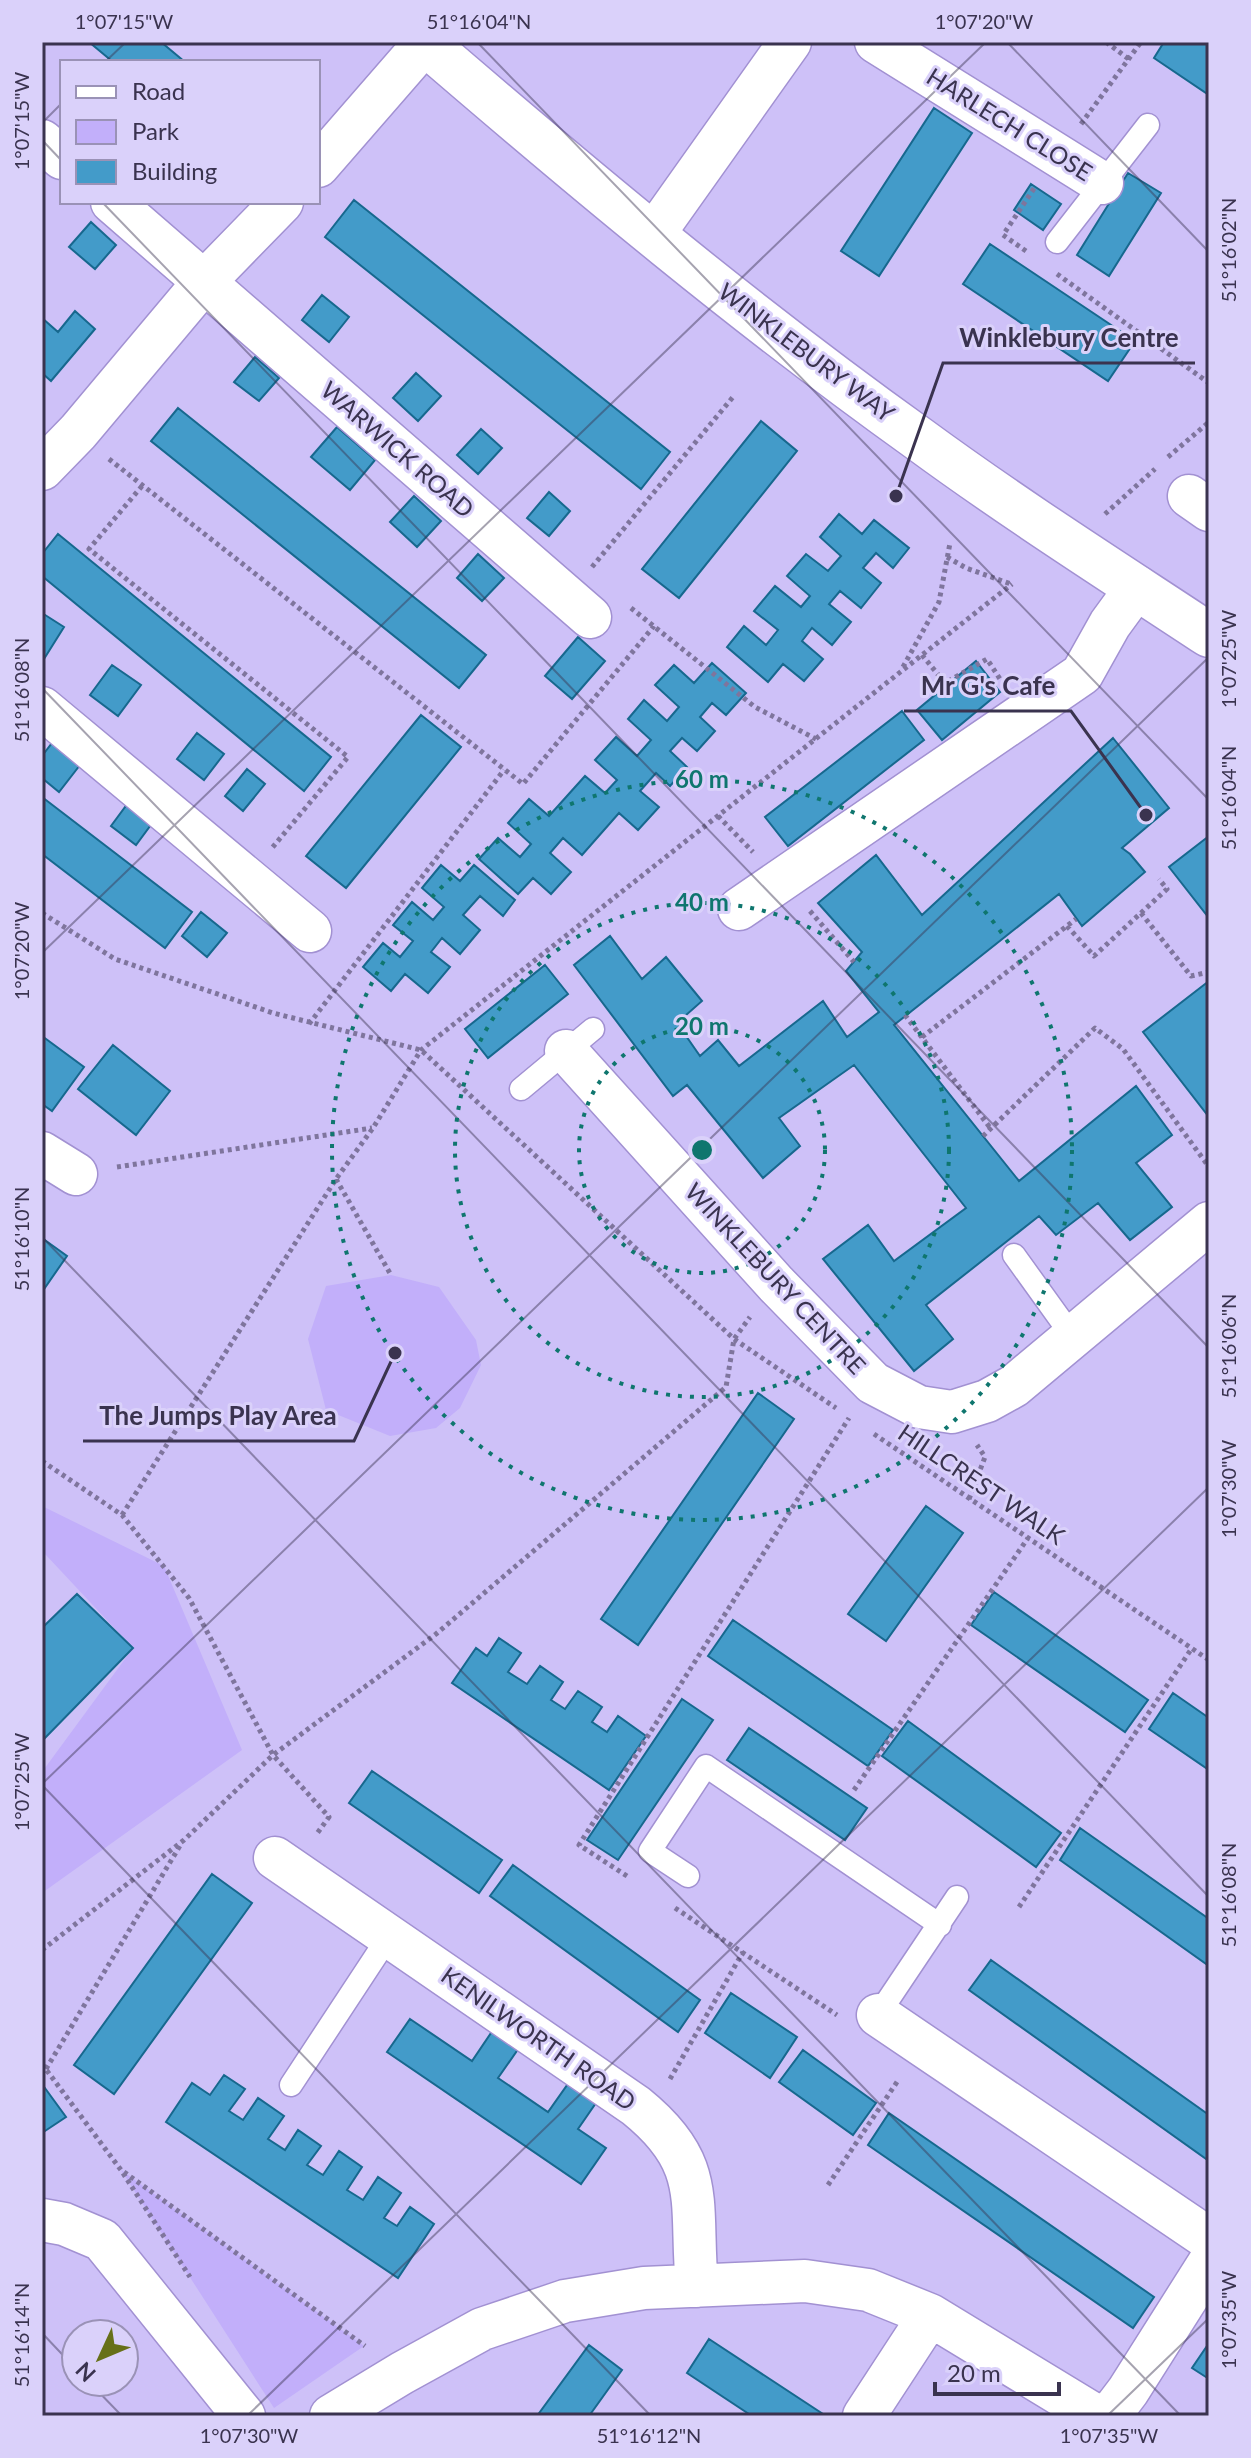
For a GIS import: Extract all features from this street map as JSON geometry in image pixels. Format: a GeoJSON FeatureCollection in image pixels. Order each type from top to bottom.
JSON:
{"type":"FeatureCollection","features":[{"type":"Feature","properties":{"kind":"street"},"geometry":{"type":"LineString","coordinates":[[320,164],[425,42]]}},
{"type":"Feature","properties":{"kind":"street","name":"WINKLEBURY WAY"},"geometry":{"type":"LineString","coordinates":[[425,42],[653,235],[916,437],[1003,499],[1209,635]]}},
{"type":"Feature","properties":{"kind":"street"},"geometry":{"type":"LineString","coordinates":[[653,235],[790,42]]}},
{"type":"Feature","properties":{"kind":"street","name":"HARLECH CLOSE"},"geometry":{"type":"LineString","coordinates":[[876,42],[1102,183]]}},
{"type":"Feature","properties":{"kind":"street"},"geometry":{"type":"LineString","coordinates":[[42,141],[60,156]]}},
{"type":"Feature","properties":{"kind":"street","name":"WARWICK ROAD"},"geometry":{"type":"LineString","coordinates":[[114,204],[204,282],[605,609]]}},
{"type":"Feature","properties":{"kind":"street"},"geometry":{"type":"LineString","coordinates":[[42,469],[78,432],[204,282],[280,204]]}},
{"type":"Feature","properties":{"kind":"street"},"geometry":{"type":"LineString","coordinates":[[739,909],[1082,674],[1110,624],[1137,587]]}},
{"type":"Feature","properties":{"kind":"street"},"geometry":{"type":"LineString","coordinates":[[42,708],[310,931]]}},
{"type":"Feature","properties":{"kind":"street","name":"WINKLEBURY CENTRE"},"geometry":{"type":"LineString","coordinates":[[579,1040],[776,1284],[873,1383],[919,1407],[952,1412]]}},
{"type":"Feature","properties":{"kind":"street"},"geometry":{"type":"LineString","coordinates":[[952,1412],[987,1401],[1014,1386],[1209,1223]]}},
{"type":"Feature","properties":{"kind":"street","name":"KENILWORTH ROAD"},"geometry":{"type":"LineString","coordinates":[[283,1863],[661,2126],[683,2157],[694,2195],[697,2286]]}},
{"type":"Feature","properties":{"kind":"street"},"geometry":{"type":"LineString","coordinates":[[878,2015],[1209,2239]]}},
{"type":"Feature","properties":{"kind":"street"},"geometry":{"type":"LineString","coordinates":[[42,2220],[64,2224],[102,2240],[244,2416]]}},
{"type":"Feature","properties":{"kind":"street"},"geometry":{"type":"LineString","coordinates":[[1109,2416],[1209,2263]]}},
{"type":"Feature","properties":{"kind":"street"},"geometry":{"type":"LineString","coordinates":[[331,2416],[482,2329],[565,2301],[644,2288],[805,2281],[868,2290],[930,2315],[1096,2416]]}},
{"type":"Feature","properties":{"kind":"street"},"geometry":{"type":"LineString","coordinates":[[864,2416],[930,2315]]}},
{"type":"Feature","properties":{"kind":"lane"},"geometry":{"type":"LineString","coordinates":[[1057,242],[1148,125]]}},
{"type":"Feature","properties":{"kind":"lane"},"geometry":{"type":"LineString","coordinates":[[521,1089],[579,1040]]}},
{"type":"Feature","properties":{"kind":"lane"},"geometry":{"type":"LineString","coordinates":[[1014,1255],[1073,1337]]}},
{"type":"Feature","properties":{"kind":"lane"},"geometry":{"type":"LineString","coordinates":[[688,1876],[650,1851],[706,1766],[940,1925]]}},
{"type":"Feature","properties":{"kind":"lane"},"geometry":{"type":"LineString","coordinates":[[878,2015],[957,1897]]}},
{"type":"Feature","properties":{"kind":"lane"},"geometry":{"type":"LineString","coordinates":[[291,2085],[389,1936]]}},
{"type":"Feature","properties":{"kind":"path"},"geometry":{"type":"LineString","coordinates":[[1106,42],[1130,60]]}},
{"type":"Feature","properties":{"kind":"path"},"geometry":{"type":"LineString","coordinates":[[1029,253],[1003,235],[1057,155],[1141,42]]}},
{"type":"Feature","properties":{"kind":"path"},"geometry":{"type":"LineString","coordinates":[[1055,272],[1209,383]]}},
{"type":"Feature","properties":{"kind":"path"},"geometry":{"type":"LineString","coordinates":[[586,574],[733,397]]}},
{"type":"Feature","properties":{"kind":"path"},"geometry":{"type":"LineString","coordinates":[[1105,514],[1209,422]]}},
{"type":"Feature","properties":{"kind":"path"},"geometry":{"type":"LineString","coordinates":[[78,432],[142,486],[523,784],[654,626]]}},
{"type":"Feature","properties":{"kind":"path"},"geometry":{"type":"LineString","coordinates":[[142,486],[89,549],[348,757],[269,852]]}},
{"type":"Feature","properties":{"kind":"path"},"geometry":{"type":"LineString","coordinates":[[900,672],[939,602],[950,543]]}},
{"type":"Feature","properties":{"kind":"path"},"geometry":{"type":"LineString","coordinates":[[122,1515],[421,1050],[1012,584],[966,568],[947,557]]}},
{"type":"Feature","properties":{"kind":"path"},"geometry":{"type":"LineString","coordinates":[[605,609],[654,626],[755,707],[816,739]]}},
{"type":"Feature","properties":{"kind":"path"},"geometry":{"type":"LineString","coordinates":[[922,655],[945,683],[987,659],[1007,690]]}},
{"type":"Feature","properties":{"kind":"path"},"geometry":{"type":"LineString","coordinates":[[309,1024],[504,770]]}},
{"type":"Feature","properties":{"kind":"path"},"geometry":{"type":"LineString","coordinates":[[718,816],[755,853]]}},
{"type":"Feature","properties":{"kind":"path"},"geometry":{"type":"LineString","coordinates":[[1067,926],[1094,956],[1167,889],[1159,879]]}},
{"type":"Feature","properties":{"kind":"path"},"geometry":{"type":"LineString","coordinates":[[809,910],[854,962]]}},
{"type":"Feature","properties":{"kind":"path"},"geometry":{"type":"LineString","coordinates":[[42,913],[115,959],[309,1024],[421,1050],[734,1339],[836,1409]]}},
{"type":"Feature","properties":{"kind":"path"},"geometry":{"type":"LineString","coordinates":[[1141,913],[1191,976],[1209,972]]}},
{"type":"Feature","properties":{"kind":"path"},"geometry":{"type":"LineString","coordinates":[[922,1037],[1076,919]]}},
{"type":"Feature","properties":{"kind":"path"},"geometry":{"type":"LineString","coordinates":[[905,1015],[991,1129]]}},
{"type":"Feature","properties":{"kind":"path"},"geometry":{"type":"LineString","coordinates":[[983,1136],[1095,1028],[1123,1049],[1209,1167]]}},
{"type":"Feature","properties":{"kind":"path"},"geometry":{"type":"LineString","coordinates":[[59,1163],[373,1128]]}},
{"type":"Feature","properties":{"kind":"path"},"geometry":{"type":"LineString","coordinates":[[336,1179],[391,1275]]}},
{"type":"Feature","properties":{"kind":"path"},"geometry":{"type":"LineString","coordinates":[[42,1950],[184,1840],[273,1755],[436,1634],[726,1387],[734,1339],[776,1284]]}},
{"type":"Feature","properties":{"kind":"path"},"geometry":{"type":"LineString","coordinates":[[952,1412],[985,1457],[969,1499]]}},
{"type":"Feature","properties":{"kind":"path","name":"HILLCREST WALK"},"geometry":{"type":"LineString","coordinates":[[849,1418],[861,1426]]}},
{"type":"Feature","properties":{"kind":"path","name":"HILLCREST WALK"},"geometry":{"type":"LineString","coordinates":[[873,1434],[1209,1660]]}},
{"type":"Feature","properties":{"kind":"path"},"geometry":{"type":"LineString","coordinates":[[42,1461],[122,1515],[189,1598],[273,1755],[329,1817],[283,1863]]}},
{"type":"Feature","properties":{"kind":"path"},"geometry":{"type":"LineString","coordinates":[[854,1790],[1028,1538]]}},
{"type":"Feature","properties":{"kind":"path"},"geometry":{"type":"LineString","coordinates":[[1019,1907],[1192,1648]]}},
{"type":"Feature","properties":{"kind":"path"},"geometry":{"type":"LineString","coordinates":[[184,1840],[44,2067],[121,2170],[198,2289]]}},
{"type":"Feature","properties":{"kind":"path"},"geometry":{"type":"LineString","coordinates":[[670,2079],[743,1952]]}},
{"type":"Feature","properties":{"kind":"path"},"geometry":{"type":"LineString","coordinates":[[828,2185],[901,2076]]}},
{"type":"Feature","properties":{"kind":"path"},"geometry":{"type":"LineString","coordinates":[[121,2170],[402,2373]]}},
{"type":"Feature","properties":{"kind":"green space"},"geometry":{"type":"Polygon","coordinates":[[[391,1275],[439,1287],[476,1340],[481,1365],[460,1408],[436,1428],[390,1436],[326,1410],[308,1339],[326,1286],[391,1275]]]}},
{"type":"Feature","properties":{"kind":"green space"},"geometry":{"type":"Polygon","coordinates":[[[42,1506],[164,1566],[242,1750],[42,1893],[42,1772],[133,1648],[45,1554],[42,1506]]]}},
{"type":"Feature","properties":{"kind":"green space"},"geometry":{"type":"Polygon","coordinates":[[[121,2170],[364,2346],[274,2408],[121,2170]]]}},
{"type":"Feature","properties":{"kind":"building"},"geometry":{"type":"Polygon","coordinates":[[[89,42],[161,42],[183,60],[111,60],[89,42]]]}},
{"type":"Feature","properties":{"kind":"building"},"geometry":{"type":"Polygon","coordinates":[[[1164,42],[1209,42],[1209,95],[1154,58],[1164,42]]]}},
{"type":"Feature","properties":{"kind":"building"},"geometry":{"type":"Polygon","coordinates":[[[934,108],[972,133],[879,276],[841,251],[934,108]]]}},
{"type":"Feature","properties":{"kind":"building"},"geometry":{"type":"Polygon","coordinates":[[[1128,173],[1161,193],[1109,276],[1077,255],[1128,173]]]}},
{"type":"Feature","properties":{"kind":"building"},"geometry":{"type":"Polygon","coordinates":[[[1031,184],[1061,204],[1043,230],[1014,210],[1031,184]]]}},
{"type":"Feature","properties":{"kind":"building"},"geometry":{"type":"Polygon","coordinates":[[[354,200],[670,452],[641,489],[325,237],[354,200]]]}},
{"type":"Feature","properties":{"kind":"building"},"geometry":{"type":"Polygon","coordinates":[[[91,222],[116,245],[95,269],[69,247],[91,222]]]}},
{"type":"Feature","properties":{"kind":"building"},"geometry":{"type":"Polygon","coordinates":[[[990,244],[1135,341],[1108,381],[963,284],[990,244]]]}},
{"type":"Feature","properties":{"kind":"building"},"geometry":{"type":"Polygon","coordinates":[[[322,295],[349,317],[329,342],[302,320],[322,295]]]}},
{"type":"Feature","properties":{"kind":"building"},"geometry":{"type":"Polygon","coordinates":[[[75,311],[95,329],[51,381],[42,373],[42,318],[58,332],[75,311]]]}},
{"type":"Feature","properties":{"kind":"building"},"geometry":{"type":"Polygon","coordinates":[[[255,357],[279,378],[259,401],[234,382],[255,357]]]}},
{"type":"Feature","properties":{"kind":"building"},"geometry":{"type":"Polygon","coordinates":[[[416,373],[441,396],[418,421],[393,398],[416,373]]]}},
{"type":"Feature","properties":{"kind":"building"},"geometry":{"type":"Polygon","coordinates":[[[178,408],[486,655],[459,688],[151,441],[178,408]]]}},
{"type":"Feature","properties":{"kind":"building"},"geometry":{"type":"Polygon","coordinates":[[[761,421],[797,451],[679,598],[642,569],[761,421]]]}},
{"type":"Feature","properties":{"kind":"building"},"geometry":{"type":"Polygon","coordinates":[[[337,427],[375,460],[350,490],[311,457],[337,427]]]}},
{"type":"Feature","properties":{"kind":"building"},"geometry":{"type":"Polygon","coordinates":[[[481,429],[502,448],[478,474],[457,455],[481,429]]]}},
{"type":"Feature","properties":{"kind":"building"},"geometry":{"type":"Polygon","coordinates":[[[549,492],[570,511],[549,536],[527,518],[549,492]]]}},
{"type":"Feature","properties":{"kind":"building"},"geometry":{"type":"Polygon","coordinates":[[[414,496],[441,521],[417,547],[390,522],[414,496]]]}},
{"type":"Feature","properties":{"kind":"building"},"geometry":{"type":"Polygon","coordinates":[[[839,514],[862,534],[874,520],[909,548],[893,568],[876,553],[863,568],[881,583],[861,608],[840,591],[829,604],[851,622],[832,645],[812,628],[802,641],[823,659],[804,681],[783,664],[768,682],[727,647],[744,626],[766,645],[778,630],[754,611],[775,586],[801,607],[810,596],[787,576],[806,554],[828,571],[841,556],[820,537],[839,514]]]}},
{"type":"Feature","properties":{"kind":"building"},"geometry":{"type":"Polygon","coordinates":[[[58,534],[331,757],[304,791],[42,576],[42,554],[58,534]]]}},
{"type":"Feature","properties":{"kind":"building"},"geometry":{"type":"Polygon","coordinates":[[[478,554],[504,578],[482,601],[457,578],[478,554]]]}},
{"type":"Feature","properties":{"kind":"building"},"geometry":{"type":"Polygon","coordinates":[[[42,613],[64,627],[44,659],[42,658],[42,613]]]}},
{"type":"Feature","properties":{"kind":"building"},"geometry":{"type":"Polygon","coordinates":[[[578,637],[605,661],[572,699],[545,676],[578,637]]]}},
{"type":"Feature","properties":{"kind":"building"},"geometry":{"type":"Polygon","coordinates":[[[976,661],[1000,692],[942,740],[917,710],[976,661]]]}},
{"type":"Feature","properties":{"kind":"building"},"geometry":{"type":"Polygon","coordinates":[[[712,663],[746,693],[726,715],[712,703],[700,717],[715,731],[697,751],[682,738],[670,751],[687,767],[670,786],[656,773],[640,791],[659,807],[638,830],[619,813],[582,855],[563,838],[550,853],[571,872],[551,894],[533,878],[518,894],[479,859],[498,838],[520,857],[531,844],[508,823],[529,799],[549,816],[585,776],[605,793],[617,780],[595,760],[616,737],[637,756],[651,740],[628,719],[644,700],[667,721],[679,707],[655,685],[674,665],[694,683],[712,663]]]}},
{"type":"Feature","properties":{"kind":"building"},"geometry":{"type":"Polygon","coordinates":[[[112,665],[141,685],[118,716],[90,695],[112,665]]]}},
{"type":"Feature","properties":{"kind":"building"},"geometry":{"type":"Polygon","coordinates":[[[902,711],[924,740],[788,846],[765,817],[902,711]]]}},
{"type":"Feature","properties":{"kind":"building"},"geometry":{"type":"Polygon","coordinates":[[[421,715],[461,747],[346,888],[306,856],[421,715]]]}},
{"type":"Feature","properties":{"kind":"building"},"geometry":{"type":"Polygon","coordinates":[[[197,733],[224,754],[204,780],[177,759],[197,733]]]}},
{"type":"Feature","properties":{"kind":"building"},"geometry":{"type":"Polygon","coordinates":[[[1113,738],[1169,808],[1122,848],[1145,872],[1082,926],[1059,894],[894,1025],[1019,1181],[1136,1086],[1172,1135],[1136,1163],[1172,1207],[1130,1240],[1098,1203],[1056,1235],[1039,1216],[926,1305],[953,1339],[914,1371],[823,1259],[868,1225],[894,1261],[966,1208],[854,1065],[779,1118],[800,1146],[763,1178],[687,1085],[673,1096],[574,965],[610,936],[642,979],[666,957],[702,1001],[677,1023],[700,1056],[718,1040],[739,1066],[823,1001],[847,1037],[879,1012],[846,971],[862,952],[818,903],[876,855],[922,915],[1113,738]]]}},
{"type":"Feature","properties":{"kind":"building"},"geometry":{"type":"Polygon","coordinates":[[[52,743],[80,765],[59,792],[42,778],[42,756],[52,743]]]}},
{"type":"Feature","properties":{"kind":"building"},"geometry":{"type":"Polygon","coordinates":[[[247,769],[265,784],[243,811],[225,796],[247,769]]]}},
{"type":"Feature","properties":{"kind":"building"},"geometry":{"type":"Polygon","coordinates":[[[42,797],[192,912],[165,948],[42,854],[42,797]]]}},
{"type":"Feature","properties":{"kind":"building"},"geometry":{"type":"Polygon","coordinates":[[[131,799],[156,818],[136,845],[111,826],[131,799]]]}},
{"type":"Feature","properties":{"kind":"building"},"geometry":{"type":"Polygon","coordinates":[[[1209,836],[1209,918],[1169,867],[1209,836]]]}},
{"type":"Feature","properties":{"kind":"building"},"geometry":{"type":"Polygon","coordinates":[[[441,865],[460,881],[474,865],[515,900],[503,916],[480,896],[463,915],[480,930],[460,954],[442,938],[431,952],[450,967],[428,993],[405,974],[391,991],[363,967],[383,943],[400,957],[413,941],[393,925],[412,902],[433,920],[444,907],[422,888],[441,865]]]}},
{"type":"Feature","properties":{"kind":"building"},"geometry":{"type":"Polygon","coordinates":[[[201,912],[227,933],[207,957],[182,936],[201,912]]]}},
{"type":"Feature","properties":{"kind":"building"},"geometry":{"type":"Polygon","coordinates":[[[545,965],[568,994],[488,1058],[465,1029],[545,965]]]}},
{"type":"Feature","properties":{"kind":"building"},"geometry":{"type":"Polygon","coordinates":[[[1209,981],[1209,1117],[1143,1032],[1209,981]]]}},
{"type":"Feature","properties":{"kind":"building"},"geometry":{"type":"Polygon","coordinates":[[[42,1036],[84,1067],[52,1111],[42,1104],[42,1036]]]}},
{"type":"Feature","properties":{"kind":"building"},"geometry":{"type":"Polygon","coordinates":[[[113,1045],[170,1091],[136,1135],[78,1089],[113,1045]]]}},
{"type":"Feature","properties":{"kind":"building"},"geometry":{"type":"Polygon","coordinates":[[[42,1238],[67,1256],[42,1292],[42,1238]]]}},
{"type":"Feature","properties":{"kind":"building"},"geometry":{"type":"Polygon","coordinates":[[[758,1393],[794,1419],[638,1645],[601,1619],[758,1393]]]}},
{"type":"Feature","properties":{"kind":"building"},"geometry":{"type":"Polygon","coordinates":[[[926,1506],[963,1533],[886,1641],[848,1614],[926,1506]]]}},
{"type":"Feature","properties":{"kind":"building"},"geometry":{"type":"Polygon","coordinates":[[[994,1592],[1148,1700],[1125,1732],[971,1625],[994,1592]]]}},
{"type":"Feature","properties":{"kind":"building"},"geometry":{"type":"Polygon","coordinates":[[[77,1594],[133,1648],[42,1741],[42,1628],[77,1594]]]}},
{"type":"Feature","properties":{"kind":"building"},"geometry":{"type":"Polygon","coordinates":[[[733,1620],[893,1730],[868,1766],[708,1656],[733,1620]]]}},
{"type":"Feature","properties":{"kind":"building"},"geometry":{"type":"Polygon","coordinates":[[[499,1638],[521,1653],[508,1672],[527,1684],[540,1666],[563,1682],[551,1700],[565,1709],[578,1691],[602,1707],[592,1722],[607,1732],[618,1716],[646,1736],[609,1790],[452,1683],[476,1648],[487,1656],[499,1638]]]}},
{"type":"Feature","properties":{"kind":"building"},"geometry":{"type":"Polygon","coordinates":[[[1173,1693],[1209,1718],[1209,1770],[1149,1729],[1173,1693]]]}},
{"type":"Feature","properties":{"kind":"building"},"geometry":{"type":"Polygon","coordinates":[[[682,1699],[713,1720],[618,1860],[587,1840],[682,1699]]]}},
{"type":"Feature","properties":{"kind":"building"},"geometry":{"type":"Polygon","coordinates":[[[908,1721],[1061,1833],[1036,1867],[882,1756],[908,1721]]]}},
{"type":"Feature","properties":{"kind":"building"},"geometry":{"type":"Polygon","coordinates":[[[749,1728],[867,1808],[845,1840],[727,1760],[749,1728]]]}},
{"type":"Feature","properties":{"kind":"building"},"geometry":{"type":"Polygon","coordinates":[[[372,1771],[502,1860],[479,1893],[349,1803],[372,1771]]]}},
{"type":"Feature","properties":{"kind":"building"},"geometry":{"type":"Polygon","coordinates":[[[1080,1828],[1209,1919],[1209,1966],[1060,1860],[1080,1828]]]}},
{"type":"Feature","properties":{"kind":"building"},"geometry":{"type":"Polygon","coordinates":[[[513,1865],[700,2000],[678,2032],[490,1896],[513,1865]]]}},
{"type":"Feature","properties":{"kind":"building"},"geometry":{"type":"Polygon","coordinates":[[[212,1874],[252,1903],[114,2094],[74,2065],[212,1874]]]}},
{"type":"Feature","properties":{"kind":"building"},"geometry":{"type":"Polygon","coordinates":[[[991,1960],[1209,2115],[1209,2161],[969,1990],[991,1960]]]}},
{"type":"Feature","properties":{"kind":"building"},"geometry":{"type":"Polygon","coordinates":[[[731,1993],[797,2037],[770,2078],[705,2033],[731,1993]]]}},
{"type":"Feature","properties":{"kind":"building"},"geometry":{"type":"Polygon","coordinates":[[[410,2019],[472,2061],[495,2027],[521,2045],[498,2078],[548,2112],[570,2081],[598,2100],[578,2129],[606,2148],[581,2184],[387,2052],[410,2019]]]}},
{"type":"Feature","properties":{"kind":"building"},"geometry":{"type":"Polygon","coordinates":[[[803,2050],[876,2103],[853,2135],[779,2082],[803,2050]]]}},
{"type":"Feature","properties":{"kind":"building"},"geometry":{"type":"Polygon","coordinates":[[[224,2075],[245,2089],[229,2111],[243,2120],[258,2098],[284,2116],[268,2139],[285,2150],[298,2130],[321,2146],[307,2165],[323,2175],[339,2151],[362,2167],[347,2190],[363,2200],[378,2177],[401,2193],[384,2218],[397,2226],[410,2207],[434,2224],[398,2278],[166,2122],[192,2083],[210,2095],[224,2075]]]}},
{"type":"Feature","properties":{"kind":"building"},"geometry":{"type":"Polygon","coordinates":[[[42,2084],[66,2117],[42,2133],[42,2084]]]}},
{"type":"Feature","properties":{"kind":"building"},"geometry":{"type":"Polygon","coordinates":[[[889,2113],[1154,2297],[1133,2328],[868,2145],[889,2113]]]}},
{"type":"Feature","properties":{"kind":"building"},"geometry":{"type":"Polygon","coordinates":[[[709,2339],[826,2416],[752,2416],[687,2373],[709,2339]]]}},
{"type":"Feature","properties":{"kind":"building"},"geometry":{"type":"Polygon","coordinates":[[[1209,2343],[1209,2379],[1192,2368],[1209,2343]]]}},
{"type":"Feature","properties":{"kind":"building"},"geometry":{"type":"Polygon","coordinates":[[[589,2345],[622,2370],[589,2416],[537,2416],[589,2345]]]}},
{"type":"Feature","properties":{"kind":"place","name":"Winklebury Centre"},"geometry":{"type":"Point","coordinates":[896,496]}},
{"type":"Feature","properties":{"kind":"place","name":"Mr G's Cafe"},"geometry":{"type":"Point","coordinates":[1146,815]}},
{"type":"Feature","properties":{"kind":"place","name":"The Jumps Play Area"},"geometry":{"type":"Point","coordinates":[395,1353]}}]}
